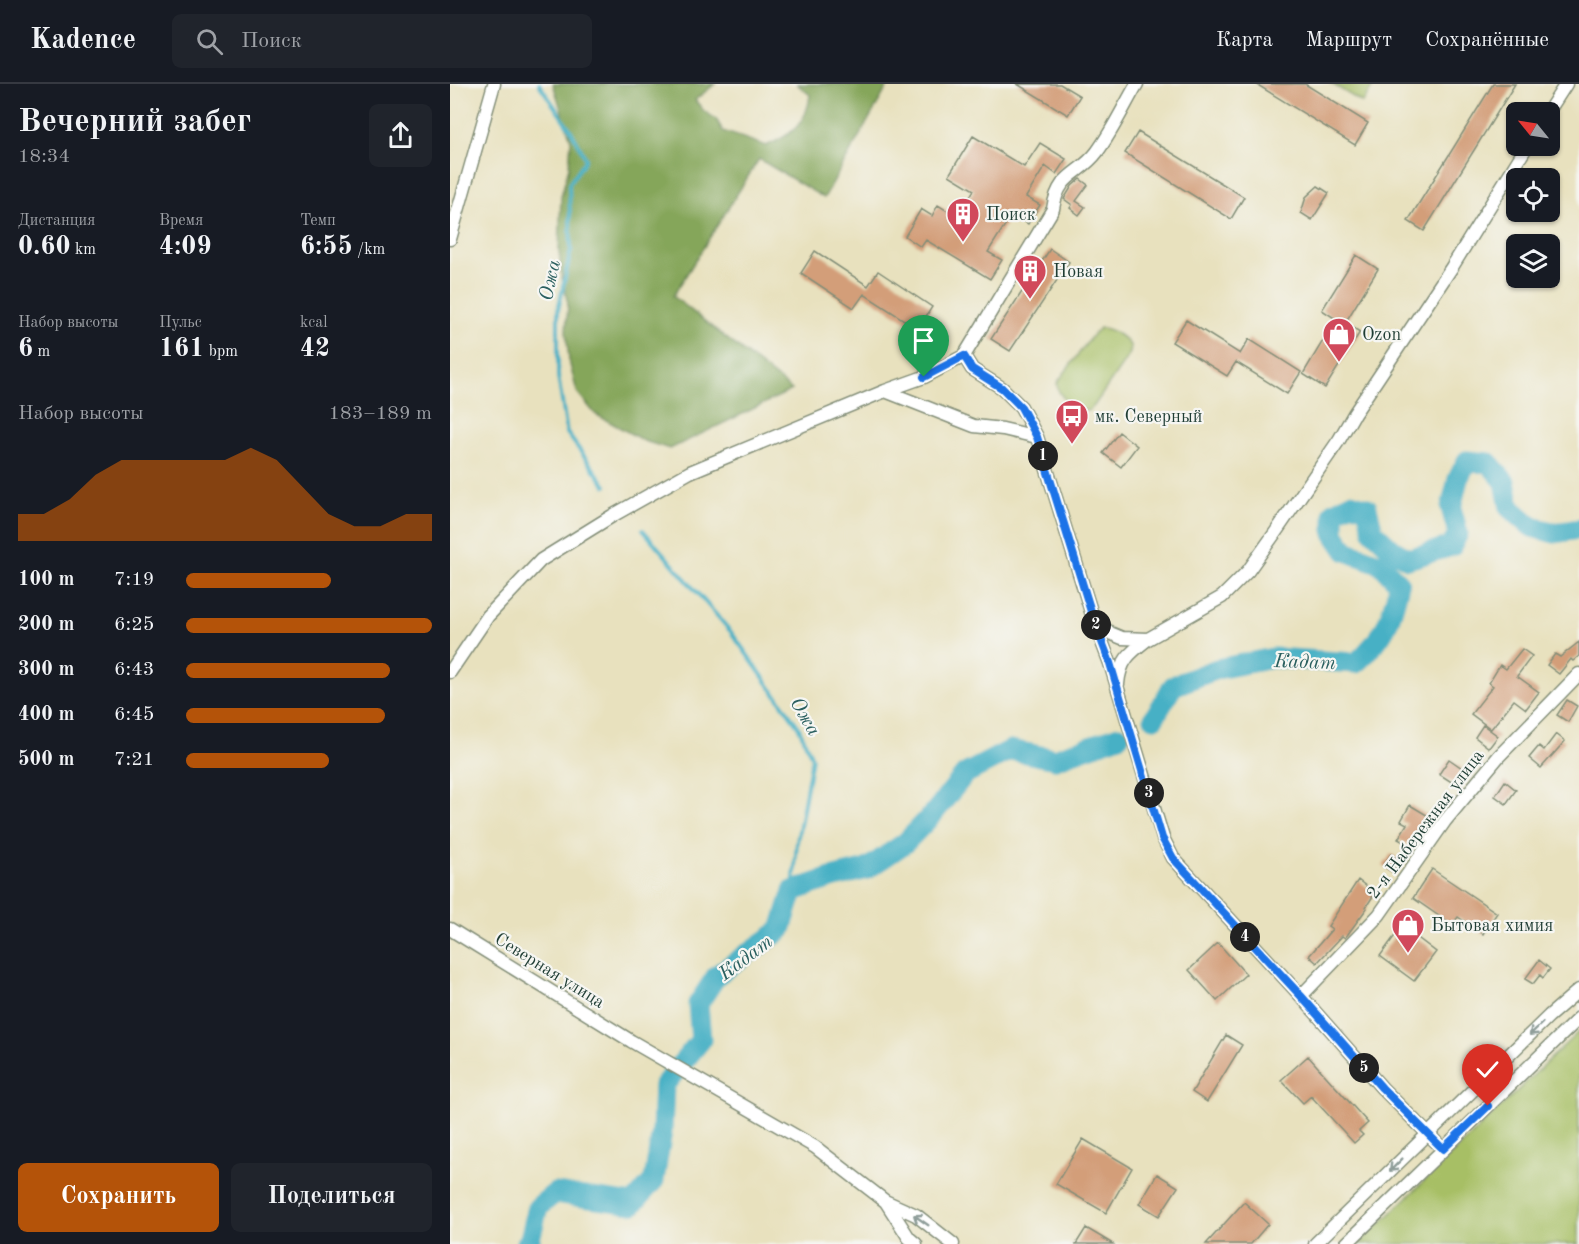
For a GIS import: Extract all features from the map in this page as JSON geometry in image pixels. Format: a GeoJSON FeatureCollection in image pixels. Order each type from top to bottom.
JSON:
{"type":"FeatureCollection","features":[{"type":"Feature","properties":{"kind":"street"},"geometry":{"type":"LineString","coordinates":[[450,239],[494,84]]}},
{"type":"Feature","properties":{"kind":"street"},"geometry":{"type":"LineString","coordinates":[[450,672],[488,616],[541,560],[612,516],[690,472],[924,377],[964,356],[1053,209],[1055,195],[1068,177],[1096,154],[1137,84]]}},
{"type":"Feature","properties":{"kind":"street"},"geometry":{"type":"LineString","coordinates":[[1554,102],[1566,84]]}},
{"type":"Feature","properties":{"kind":"street"},"geometry":{"type":"LineString","coordinates":[[1117,688],[1119,673],[1128,655],[1148,639],[1222,597],[1248,571],[1339,440],[1452,267],[1521,156]]}},
{"type":"Feature","properties":{"kind":"street"},"geometry":{"type":"LineString","coordinates":[[964,356],[972,369],[1002,388],[1021,407],[1037,437],[1162,838],[1173,858],[1301,996],[1382,1088],[1443,1149]]}},
{"type":"Feature","properties":{"kind":"street"},"geometry":{"type":"LineString","coordinates":[[885,391],[974,426],[1003,429],[1037,437]]}},
{"type":"Feature","properties":{"kind":"street"},"geometry":{"type":"LineString","coordinates":[[1093,618],[1110,633],[1122,638],[1148,639]]}},
{"type":"Feature","properties":{"kind":"street","name":"2-я Набережная улица"},"geometry":{"type":"LineString","coordinates":[[1301,996],[1379,915],[1445,821],[1499,756],[1579,674]]}},
{"type":"Feature","properties":{"kind":"street","name":"Северная улица"},"geometry":{"type":"LineString","coordinates":[[450,929],[712,1089],[815,1147],[885,1201]]}},
{"type":"Feature","properties":{"kind":"street"},"geometry":{"type":"LineString","coordinates":[[1316,1244],[1427,1134],[1579,990]]}},
{"type":"Feature","properties":{"kind":"street"},"geometry":{"type":"LineString","coordinates":[[1346,1244],[1579,1018]]}},
{"type":"Feature","properties":{"kind":"street"},"geometry":{"type":"LineString","coordinates":[[885,1201],[909,1238],[916,1244]]}},
{"type":"Feature","properties":{"kind":"street"},"geometry":{"type":"LineString","coordinates":[[885,1201],[916,1215],[953,1244]]}},
{"type":"Feature","properties":{"kind":"green space"},"geometry":{"type":"Polygon","coordinates":[[[553,84],[715,84],[695,100],[704,111],[716,119],[723,131],[766,146],[790,133],[805,114],[810,95],[797,84],[889,84],[824,198],[759,159],[673,296],[792,390],[670,449],[644,441],[595,414],[577,392],[569,361],[566,331],[568,304],[559,251],[561,196],[569,167],[571,140],[553,84]]]}},
{"type":"Feature","properties":{"kind":"green space"},"geometry":{"type":"Polygon","coordinates":[[[1332,84],[1374,84],[1363,103],[1332,84]]]}},
{"type":"Feature","properties":{"kind":"green space"},"geometry":{"type":"Polygon","coordinates":[[[1100,328],[1117,334],[1131,347],[1130,353],[1094,406],[1088,411],[1067,402],[1060,393],[1057,383],[1100,328]]]}},
{"type":"Feature","properties":{"kind":"green space"},"geometry":{"type":"Polygon","coordinates":[[[1579,1031],[1579,1244],[1359,1244],[1579,1031]]]}},
{"type":"Feature","properties":{"kind":"building"},"geometry":{"type":"Polygon","coordinates":[[[1017,84],[1060,84],[1080,96],[1068,115],[1017,84]]]}},
{"type":"Feature","properties":{"kind":"building"},"geometry":{"type":"Polygon","coordinates":[[[1256,84],[1305,84],[1368,123],[1355,145],[1256,84]]]}},
{"type":"Feature","properties":{"kind":"building"},"geometry":{"type":"Polygon","coordinates":[[[1493,84],[1515,84],[1424,231],[1408,221],[1493,84]]]}},
{"type":"Feature","properties":{"kind":"building"},"geometry":{"type":"Polygon","coordinates":[[[1138,132],[1244,197],[1231,219],[1125,153],[1138,132]]]}},
{"type":"Feature","properties":{"kind":"building"},"geometry":{"type":"Polygon","coordinates":[[[973,136],[1024,167],[1040,143],[1066,159],[1056,174],[1045,166],[1026,197],[1040,205],[1028,224],[1012,214],[988,252],[1002,260],[990,279],[926,240],[921,247],[905,236],[921,209],[932,216],[938,205],[957,217],[974,190],[949,175],[973,136]]]}},
{"type":"Feature","properties":{"kind":"building"},"geometry":{"type":"Polygon","coordinates":[[[1080,179],[1088,185],[1076,201],[1085,207],[1079,215],[1064,199],[1072,186],[1080,179]]]}},
{"type":"Feature","properties":{"kind":"building"},"geometry":{"type":"Polygon","coordinates":[[[1318,186],[1329,193],[1312,220],[1301,213],[1306,197],[1318,186]]]}},
{"type":"Feature","properties":{"kind":"building","name":"Новая"},"geometry":{"type":"Polygon","coordinates":[[[1050,249],[1069,262],[1010,351],[991,339],[1050,249]]]}},
{"type":"Feature","properties":{"kind":"building"},"geometry":{"type":"Polygon","coordinates":[[[815,251],[868,286],[878,271],[932,307],[918,329],[864,294],[854,308],[801,273],[815,251]]]}},
{"type":"Feature","properties":{"kind":"building"},"geometry":{"type":"Polygon","coordinates":[[[1356,255],[1378,269],[1345,323],[1360,332],[1325,388],[1303,374],[1336,319],[1322,310],[1356,255]]]}},
{"type":"Feature","properties":{"kind":"building"},"geometry":{"type":"Polygon","coordinates":[[[1186,320],[1240,354],[1249,339],[1301,372],[1287,394],[1236,362],[1227,376],[1172,342],[1186,320]]]}},
{"type":"Feature","properties":{"kind":"building"},"geometry":{"type":"Polygon","coordinates":[[[1119,432],[1137,446],[1121,467],[1103,453],[1119,432]]]}},
{"type":"Feature","properties":{"kind":"building"},"geometry":{"type":"Polygon","coordinates":[[[1579,642],[1579,656],[1573,661],[1571,659],[1559,674],[1547,665],[1555,654],[1560,657],[1579,642]]]}},
{"type":"Feature","properties":{"kind":"building"},"geometry":{"type":"Polygon","coordinates":[[[1522,649],[1532,656],[1517,676],[1539,692],[1526,709],[1514,700],[1491,729],[1471,714],[1493,686],[1489,683],[1500,665],[1506,669],[1522,649]]]}},
{"type":"Feature","properties":{"kind":"building"},"geometry":{"type":"Polygon","coordinates":[[[1567,700],[1577,706],[1568,722],[1557,715],[1567,700]]]}},
{"type":"Feature","properties":{"kind":"building"},"geometry":{"type":"Polygon","coordinates":[[[1483,725],[1498,736],[1489,748],[1475,737],[1483,725]]]}},
{"type":"Feature","properties":{"kind":"building"},"geometry":{"type":"Polygon","coordinates":[[[1556,734],[1565,741],[1541,768],[1529,758],[1539,746],[1544,750],[1556,734]]]}},
{"type":"Feature","properties":{"kind":"building"},"geometry":{"type":"Polygon","coordinates":[[[1449,759],[1462,768],[1453,783],[1439,774],[1449,759]]]}},
{"type":"Feature","properties":{"kind":"building"},"geometry":{"type":"Polygon","coordinates":[[[1505,781],[1516,790],[1506,804],[1495,796],[1505,781]]]}},
{"type":"Feature","properties":{"kind":"building"},"geometry":{"type":"Polygon","coordinates":[[[1410,805],[1430,817],[1411,846],[1398,839],[1407,824],[1401,821],[1410,805]]]}},
{"type":"Feature","properties":{"kind":"building"},"geometry":{"type":"Polygon","coordinates":[[[1391,854],[1400,860],[1392,872],[1383,866],[1391,854]]]}},
{"type":"Feature","properties":{"kind":"building"},"geometry":{"type":"Polygon","coordinates":[[[1432,869],[1497,913],[1483,934],[1458,917],[1452,925],[1413,898],[1432,869]]]}},
{"type":"Feature","properties":{"kind":"building"},"geometry":{"type":"Polygon","coordinates":[[[1358,880],[1375,893],[1345,938],[1342,936],[1317,963],[1309,956],[1332,929],[1328,926],[1358,880]]]}},
{"type":"Feature","properties":{"kind":"building","name":"Бытовая химия"},"geometry":{"type":"Polygon","coordinates":[[[1402,926],[1436,952],[1414,981],[1380,956],[1402,926]]]}},
{"type":"Feature","properties":{"kind":"building"},"geometry":{"type":"Polygon","coordinates":[[[1218,943],[1246,974],[1217,1001],[1189,970],[1218,943]]]}},
{"type":"Feature","properties":{"kind":"building"},"geometry":{"type":"Polygon","coordinates":[[[1539,960],[1550,969],[1543,978],[1540,975],[1533,984],[1525,979],[1539,960]]]}},
{"type":"Feature","properties":{"kind":"building"},"geometry":{"type":"Polygon","coordinates":[[[1226,1035],[1242,1045],[1207,1102],[1192,1092],[1226,1035]]]}},
{"type":"Feature","properties":{"kind":"building"},"geometry":{"type":"Polygon","coordinates":[[[1308,1056],[1368,1123],[1359,1131],[1363,1135],[1354,1143],[1311,1096],[1303,1103],[1281,1080],[1308,1056]]]}},
{"type":"Feature","properties":{"kind":"building"},"geometry":{"type":"Polygon","coordinates":[[[1083,1139],[1132,1168],[1106,1213],[1056,1184],[1083,1139]]]}},
{"type":"Feature","properties":{"kind":"building"},"geometry":{"type":"Polygon","coordinates":[[[1157,1174],[1178,1187],[1159,1216],[1139,1204],[1157,1174]]]}},
{"type":"Feature","properties":{"kind":"building"},"geometry":{"type":"Polygon","coordinates":[[[1244,1202],[1268,1224],[1251,1244],[1206,1244],[1244,1202]]]}},
{"type":"Feature","properties":{"kind":"building"},"geometry":{"type":"Polygon","coordinates":[[[1086,1228],[1113,1244],[1076,1244],[1086,1228]]]}},
{"type":"Feature","properties":{"kind":"waterway","name":"Ожа"},"geometry":{"type":"LineString","coordinates":[[539,84],[570,129],[586,159],[569,184],[571,250],[558,310],[558,376],[567,433],[606,486]]}},
{"type":"Feature","properties":{"kind":"waterway","name":"Кадат"},"geometry":{"type":"LineString","coordinates":[[1154,718],[1173,686],[1217,669],[1273,658],[1356,663],[1366,654],[1390,618],[1399,584],[1381,564],[1346,551],[1334,533],[1334,512],[1351,503],[1367,508],[1373,531],[1393,550],[1408,559],[1452,546],[1458,533],[1451,508],[1458,479],[1467,461],[1489,463],[1505,482],[1510,508],[1532,527],[1555,533],[1579,529]]}},
{"type":"Feature","properties":{"kind":"waterway","name":"Ожа"},"geometry":{"type":"LineString","coordinates":[[643,530],[731,632],[798,726],[812,758],[797,842],[793,891]]}},
{"type":"Feature","properties":{"kind":"waterway","name":"Кадат"},"geometry":{"type":"LineString","coordinates":[[526,1244],[529,1243],[538,1207],[555,1193],[633,1204],[654,1180],[662,1131],[664,1085],[701,1040],[698,1004],[717,975],[781,930],[793,891],[867,869],[905,843],[933,814],[965,774],[1011,750],[1055,759],[1119,736]]}},
{"type":"Feature","properties":{"kind":"place","name":"Поиск"},"geometry":{"type":"Point","coordinates":[963,243]}},
{"type":"Feature","properties":{"kind":"place","name":"Новая"},"geometry":{"type":"Point","coordinates":[1030,300]}},
{"type":"Feature","properties":{"kind":"place","name":"Ozon"},"geometry":{"type":"Point","coordinates":[1339,363]}},
{"type":"Feature","properties":{"kind":"place","name":"мк. Северный"},"geometry":{"type":"Point","coordinates":[1072,445]}},
{"type":"Feature","properties":{"kind":"place","name":"Бытовая химия"},"geometry":{"type":"Point","coordinates":[1408,954]}},
{"type":"Feature","properties":{"kind":"route"},"geometry":{"type":"LineString","coordinates":[[924,377],[964,356],[972,369],[1002,388],[1021,407],[1037,437],[1093,618],[1110,663],[1162,838],[1173,858],[1301,996],[1382,1088],[1443,1149],[1488,1106]]}}]}
